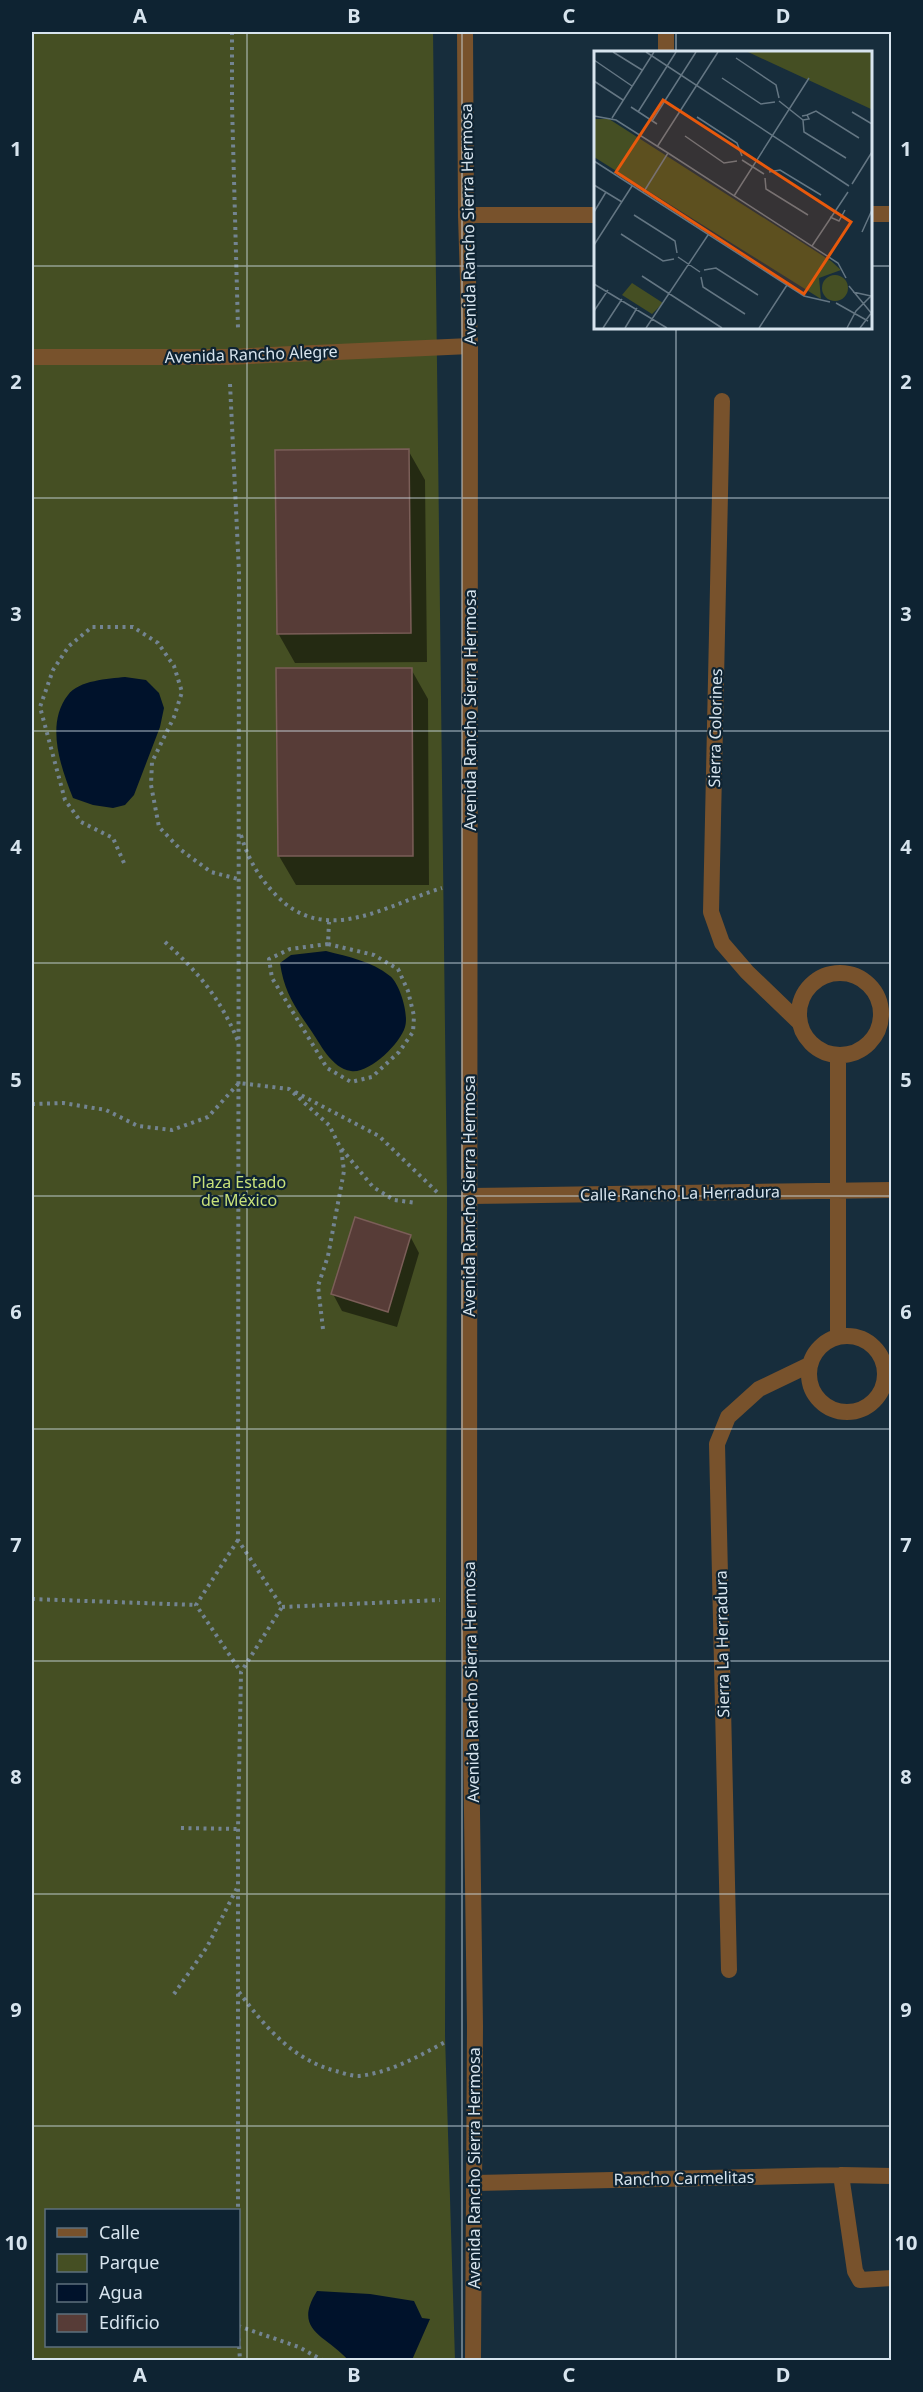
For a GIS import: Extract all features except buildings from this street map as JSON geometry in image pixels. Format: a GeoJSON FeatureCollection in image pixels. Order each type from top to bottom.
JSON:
{"type":"FeatureCollection","features":[{"type":"Feature","properties":{"kind":"street","name":"Avenida Rancho Sierra Hermosa"},"geometry":{"type":"LineString","coordinates":[[465,32],[466,215],[470,346],[469,1599],[476,2183],[473,2361]]}},
{"type":"Feature","properties":{"kind":"street"},"geometry":{"type":"LineString","coordinates":[[666,32],[666,51]]}},
{"type":"Feature","properties":{"kind":"street"},"geometry":{"type":"LineString","coordinates":[[872,214],[891,214]]}},
{"type":"Feature","properties":{"kind":"street"},"geometry":{"type":"LineString","coordinates":[[466,215],[594,215]]}},
{"type":"Feature","properties":{"kind":"street","name":"Avenida Rancho Alegre"},"geometry":{"type":"LineString","coordinates":[[32,357],[228,357],[470,346]]}},
{"type":"Feature","properties":{"kind":"street","name":"Sierra Colorines"},"geometry":{"type":"LineString","coordinates":[[722,401],[711,912],[722,943],[747,972],[799,1022],[807,1039],[820,1051],[837,1055]]}},
{"type":"Feature","properties":{"kind":"street"},"geometry":{"type":"LineString","coordinates":[[799,1022],[799,1005],[806,990],[819,978],[835,972],[851,974],[867,982],[877,996],[881,1013],[878,1029]]}},
{"type":"Feature","properties":{"kind":"street"},"geometry":{"type":"LineString","coordinates":[[809,1365],[810,1385],[815,1394],[820,1402],[837,1412],[856,1412],[873,1404],[885,1388],[889,1370],[877,1349],[859,1337],[838,1336],[837,1055],[854,1053],[868,1044],[891,1016]]}},
{"type":"Feature","properties":{"kind":"street","name":"Calle Rancho La Herradura"},"geometry":{"type":"LineString","coordinates":[[469,1196],[891,1190]]}},
{"type":"Feature","properties":{"kind":"street","name":"Sierra La Herradura"},"geometry":{"type":"LineString","coordinates":[[729,1970],[717,1444],[728,1417],[759,1389],[809,1365],[820,1347],[838,1336]]}},
{"type":"Feature","properties":{"kind":"street"},"geometry":{"type":"LineString","coordinates":[[841,2175],[855,2271],[860,2280],[891,2278]]}},
{"type":"Feature","properties":{"kind":"street","name":"Rancho Carmelitas"},"geometry":{"type":"LineString","coordinates":[[476,2183],[841,2175],[891,2176]]}},
{"type":"Feature","properties":{"kind":"path"},"geometry":{"type":"LineString","coordinates":[[196,1605],[238,1540],[239,572],[228,357],[238,326],[232,32]]}},
{"type":"Feature","properties":{"kind":"path"},"geometry":{"type":"LineString","coordinates":[[124,863],[113,838],[81,822],[65,800],[40,707],[53,670],[69,646],[92,627],[133,627],[158,644],[174,666],[182,692],[174,717],[152,762],[151,785],[159,827],[181,850],[211,872],[238,879]]}},
{"type":"Feature","properties":{"kind":"path"},"geometry":{"type":"LineString","coordinates":[[239,829],[248,859],[261,880],[287,907],[329,922],[361,917],[470,879]]}},
{"type":"Feature","properties":{"kind":"path"},"geometry":{"type":"LineString","coordinates":[[328,944],[329,922]]}},
{"type":"Feature","properties":{"kind":"path"},"geometry":{"type":"LineString","coordinates":[[165,942],[211,989],[226,1013],[239,1043]]}},
{"type":"Feature","properties":{"kind":"path"},"geometry":{"type":"LineString","coordinates":[[328,944],[374,955],[398,969],[408,991],[414,1017],[413,1032],[399,1052],[372,1077],[351,1082],[327,1068],[272,978],[270,959],[290,949],[328,944]]}},
{"type":"Feature","properties":{"kind":"path"},"geometry":{"type":"LineString","coordinates":[[238,1083],[289,1089],[379,1136],[440,1195],[469,1196]]}},
{"type":"Feature","properties":{"kind":"path"},"geometry":{"type":"LineString","coordinates":[[32,1104],[63,1103],[106,1110],[138,1126],[172,1130],[208,1116],[238,1083]]}},
{"type":"Feature","properties":{"kind":"path"},"geometry":{"type":"LineString","coordinates":[[289,1089],[328,1125],[340,1147],[373,1187],[394,1200],[417,1203]]}},
{"type":"Feature","properties":{"kind":"path"},"geometry":{"type":"LineString","coordinates":[[323,1329],[318,1286],[328,1256],[344,1171],[340,1147]]}},
{"type":"Feature","properties":{"kind":"path"},"geometry":{"type":"LineString","coordinates":[[238,1540],[282,1607]]}},
{"type":"Feature","properties":{"kind":"path"},"geometry":{"type":"LineString","coordinates":[[32,1599],[196,1605]]}},
{"type":"Feature","properties":{"kind":"path"},"geometry":{"type":"LineString","coordinates":[[282,1607],[469,1599]]}},
{"type":"Feature","properties":{"kind":"path"},"geometry":{"type":"LineString","coordinates":[[196,1605],[241,1672]]}},
{"type":"Feature","properties":{"kind":"path"},"geometry":{"type":"LineString","coordinates":[[238,2209],[238,1829],[241,1672],[282,1607]]}},
{"type":"Feature","properties":{"kind":"path"},"geometry":{"type":"LineString","coordinates":[[181,1828],[238,1829]]}},
{"type":"Feature","properties":{"kind":"path"},"geometry":{"type":"LineString","coordinates":[[174,1994],[207,1947],[238,1885]]}},
{"type":"Feature","properties":{"kind":"path"},"geometry":{"type":"LineString","coordinates":[[238,1992],[262,2024],[289,2048],[316,2066],[356,2076],[386,2070],[475,2026]]}},
{"type":"Feature","properties":{"kind":"path"},"geometry":{"type":"LineString","coordinates":[[240,2327],[299,2347],[322,2361]]}},
{"type":"Feature","properties":{"kind":"green space","name":"Plaza Estado de México"},"geometry":{"type":"Polygon","coordinates":[[[32,32],[433,32],[447,1194],[445,2036],[455,2360],[32,2360],[32,32]]]}},
{"type":"Feature","properties":{"kind":"water"},"geometry":{"type":"Polygon","coordinates":[[[125,677],[146,680],[159,693],[164,708],[160,727],[134,795],[125,805],[113,808],[93,805],[73,798],[57,746],[57,719],[68,695],[79,686],[94,681],[125,677]]]}},
{"type":"Feature","properties":{"kind":"water"},"geometry":{"type":"Polygon","coordinates":[[[326,951],[360,960],[383,971],[394,980],[403,1000],[406,1022],[402,1034],[375,1063],[358,1071],[344,1069],[327,1054],[295,1005],[284,982],[280,963],[291,955],[326,951]]]}},
{"type":"Feature","properties":{"kind":"water"},"geometry":{"type":"Polygon","coordinates":[[[317,2291],[370,2294],[414,2301],[422,2318],[430,2319],[412,2360],[348,2360],[322,2338],[310,2324],[308,2315],[310,2304],[317,2291]]]}}]}
